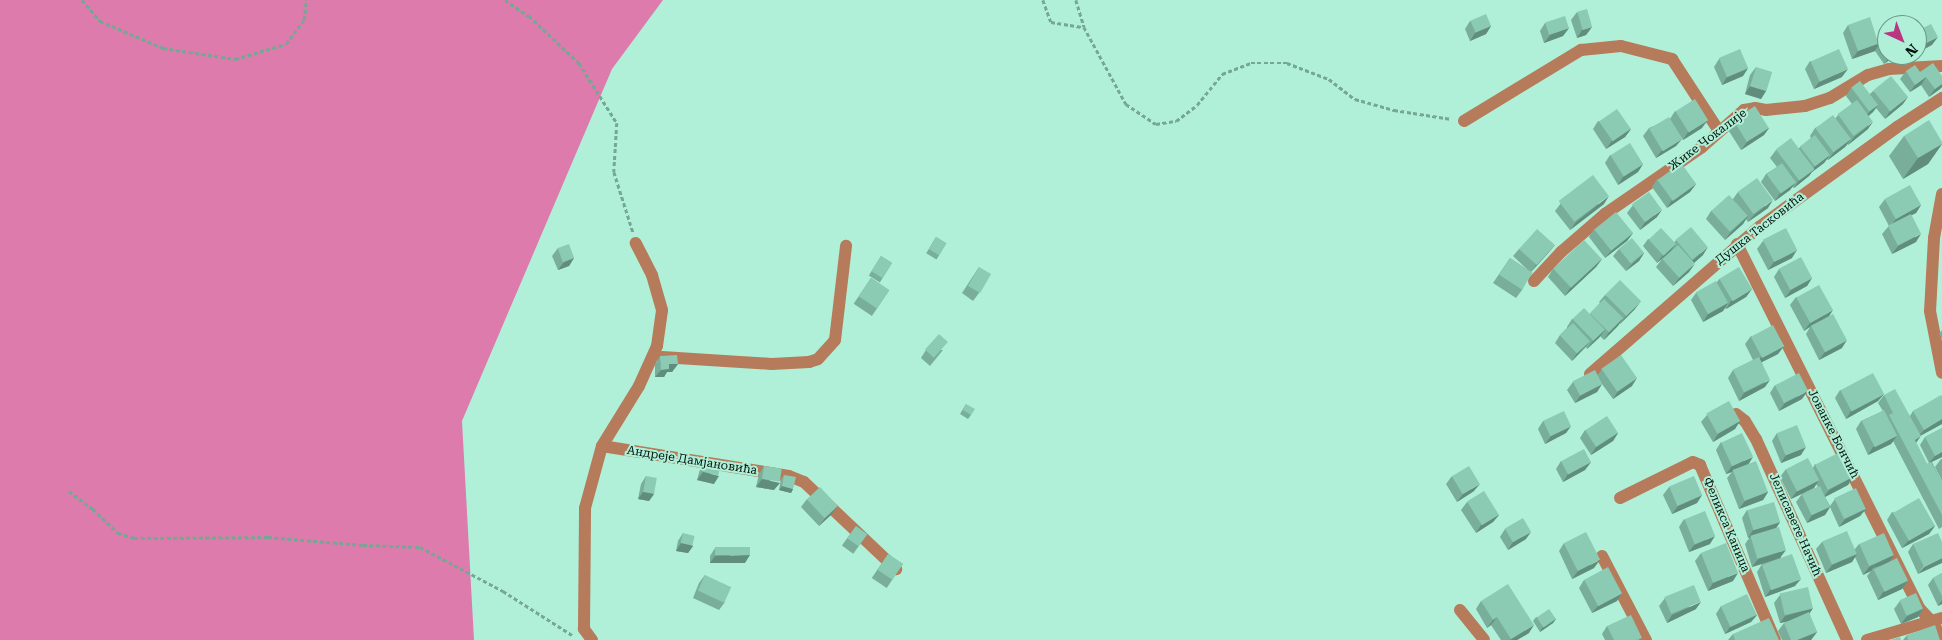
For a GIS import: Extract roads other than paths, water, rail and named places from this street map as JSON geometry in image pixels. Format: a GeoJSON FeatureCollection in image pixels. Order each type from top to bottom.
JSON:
{"type":"FeatureCollection","features":[{"type":"Feature","properties":{"kind":"street"},"geometry":{"type":"LineString","coordinates":[[1464,121],[1581,50],[1621,46],[1672,59],[1720,131]]}},
{"type":"Feature","properties":{"kind":"street","name":"Жике Чокалије"},"geometry":{"type":"LineString","coordinates":[[1534,281],[1561,252],[1605,214],[1702,147],[1744,110],[1805,106],[1830,98],[1868,74],[1889,70],[1942,66]]}},
{"type":"Feature","properties":{"kind":"street","name":"Душка Тасковића"},"geometry":{"type":"LineString","coordinates":[[1590,374],[1737,244],[1890,132],[1942,98]]}},
{"type":"Feature","properties":{"kind":"street"},"geometry":{"type":"LineString","coordinates":[[1942,194],[1930,311],[1942,373]]}},
{"type":"Feature","properties":{"kind":"street"},"geometry":{"type":"LineString","coordinates":[[592,640],[584,628],[585,508],[602,446],[640,386],[657,346],[662,310],[652,276],[636,243]]}},
{"type":"Feature","properties":{"kind":"street","name":"Јованке Бончић"},"geometry":{"type":"LineString","coordinates":[[1737,244],[1920,609],[1937,620],[1942,638]]}},
{"type":"Feature","properties":{"kind":"street"},"geometry":{"type":"LineString","coordinates":[[652,356],[772,364],[809,362],[818,359],[835,340],[846,246]]}},
{"type":"Feature","properties":{"kind":"street","name":"Јелисавете Начић"},"geometry":{"type":"LineString","coordinates":[[1736,414],[1745,421],[1756,439],[1847,640]]}},
{"type":"Feature","properties":{"kind":"street","name":"Андреје Дамјановића"},"geometry":{"type":"LineString","coordinates":[[602,446],[789,476],[804,482],[897,570]]}},
{"type":"Feature","properties":{"kind":"street","name":"Феликса Каница"},"geometry":{"type":"LineString","coordinates":[[1620,498],[1692,462],[1700,465],[1775,640]]}},
{"type":"Feature","properties":{"kind":"street"},"geometry":{"type":"LineString","coordinates":[[1602,556],[1646,640]]}},
{"type":"Feature","properties":{"kind":"street"},"geometry":{"type":"LineString","coordinates":[[1460,610],[1484,640]]}},
{"type":"Feature","properties":{"kind":"street"},"geometry":{"type":"LineString","coordinates":[[1867,640],[1937,620]]}}]}
